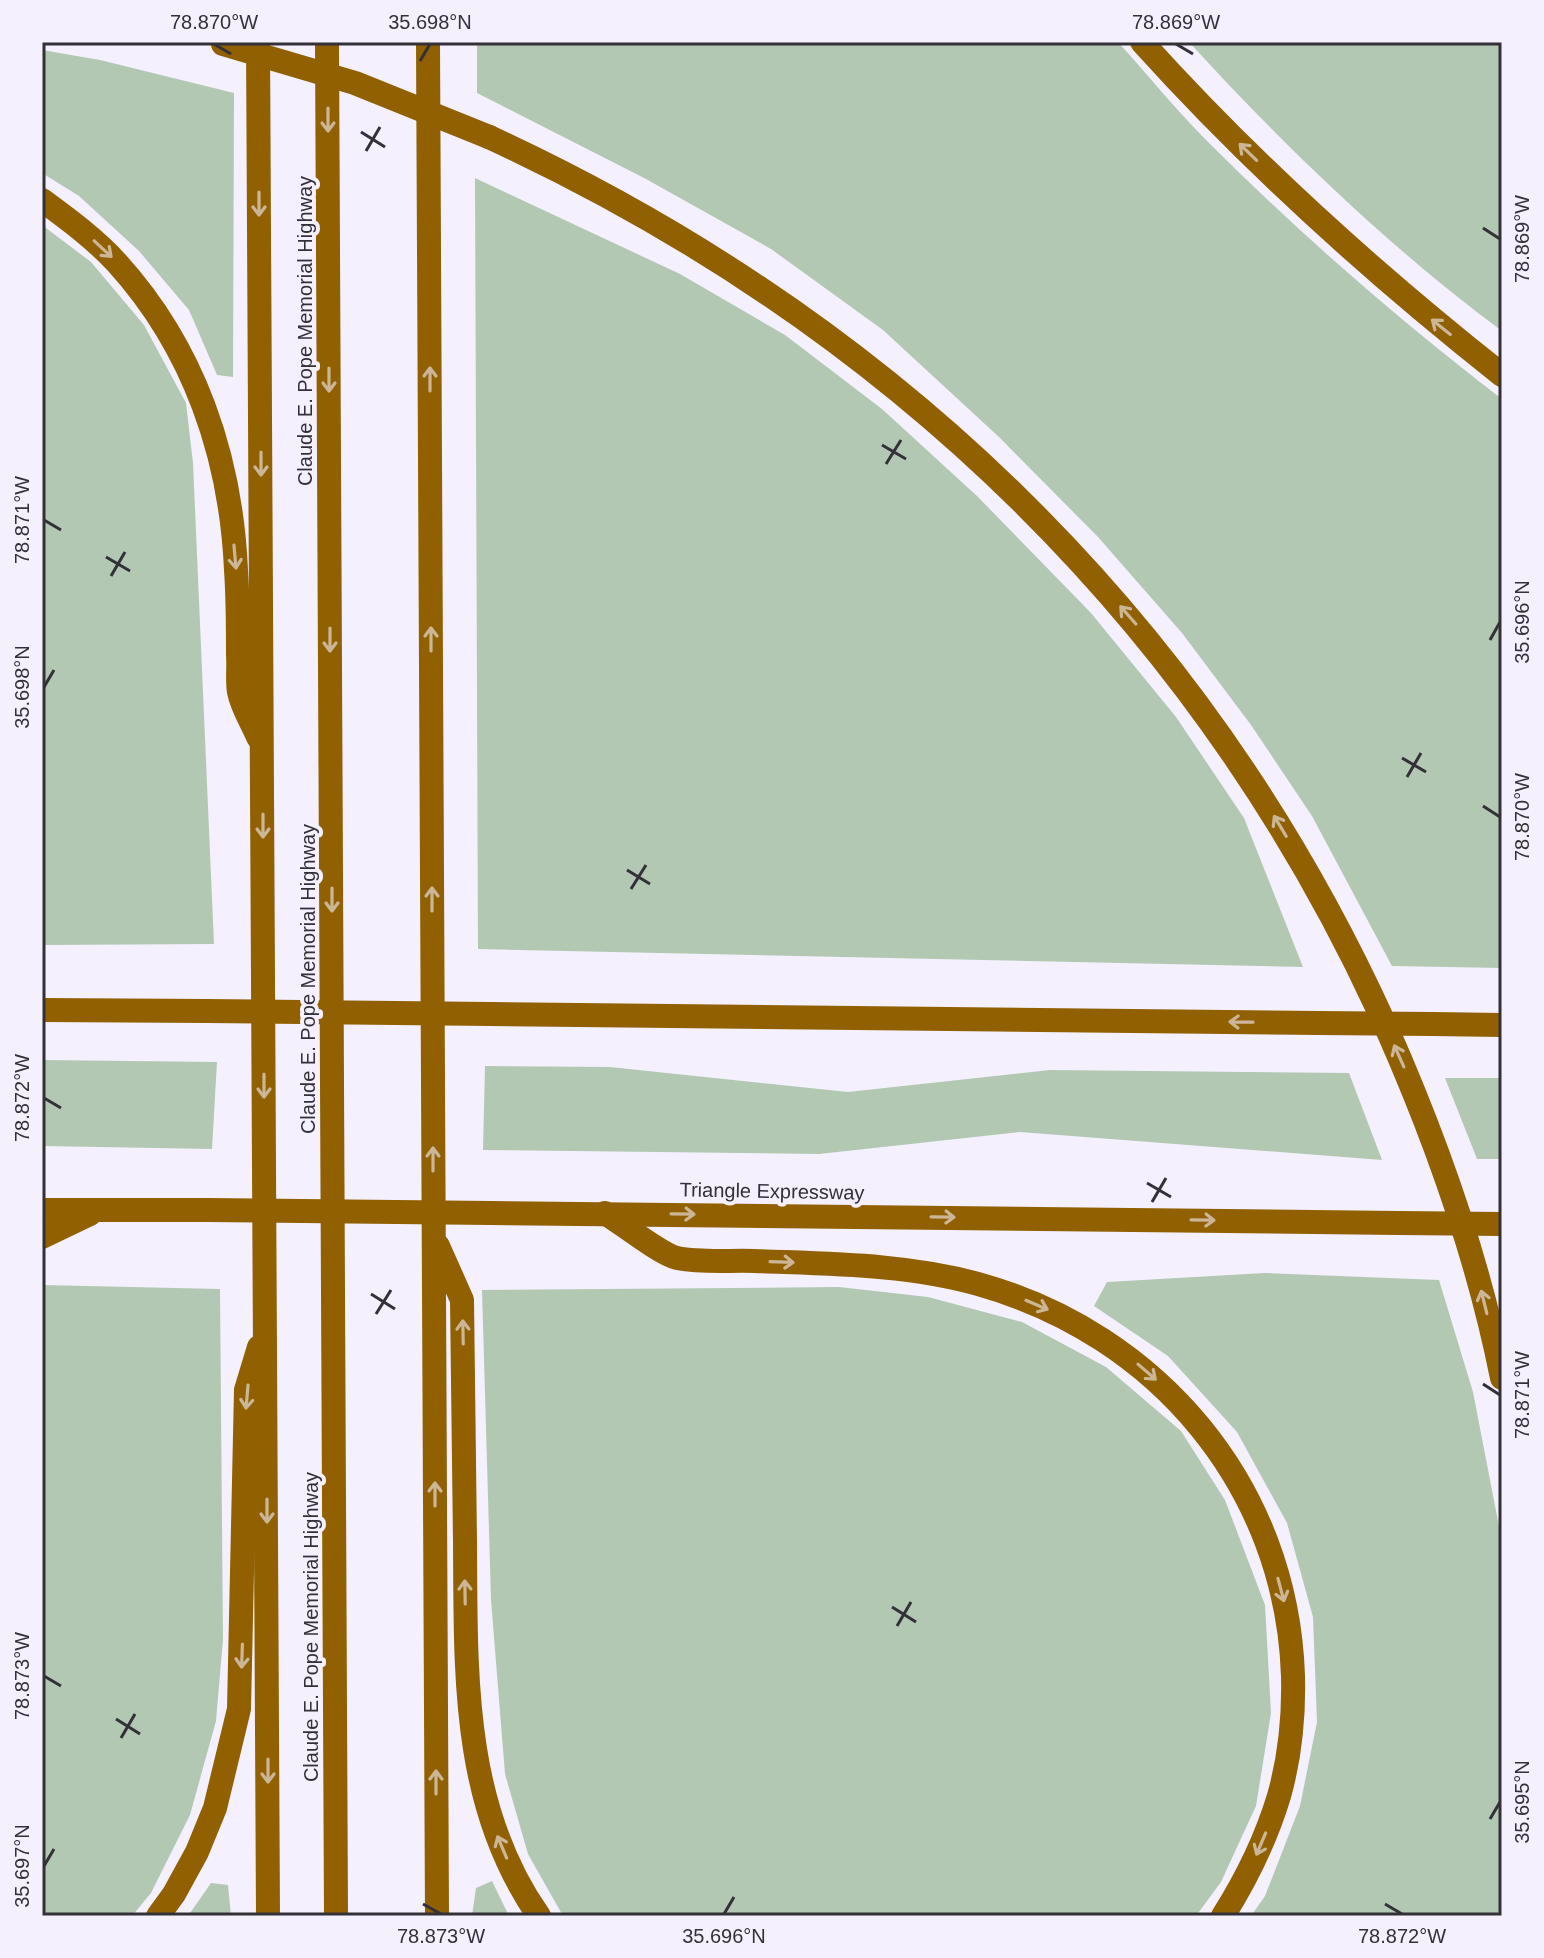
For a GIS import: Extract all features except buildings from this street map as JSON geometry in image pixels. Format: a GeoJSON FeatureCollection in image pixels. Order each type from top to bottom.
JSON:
{"type":"FeatureCollection","features":[{"type":"Feature","properties":{"kind":"highway"},"geometry":{"type":"LineString","coordinates":[[258,42],[268,1916]]}},
{"type":"Feature","properties":{"kind":"highway","name":"Claude E. Pope Memorial Highway"},"geometry":{"type":"LineString","coordinates":[[327,42],[336,1916]]}},
{"type":"Feature","properties":{"kind":"highway"},"geometry":{"type":"LineString","coordinates":[[428,42],[437,1916]]}},
{"type":"Feature","properties":{"kind":"highway"},"geometry":{"type":"LineString","coordinates":[[1142,42],[1298,202],[1367,264],[1502,375]]}},
{"type":"Feature","properties":{"kind":"highway"},"geometry":{"type":"LineString","coordinates":[[217,43],[355,83],[489,137],[647,217],[737,271],[908,397],[986,468],[1129,616],[1197,700],[1255,785],[1360,970],[1443,1162],[1475,1262],[1502,1378]]}},
{"type":"Feature","properties":{"kind":"highway"},"geometry":{"type":"LineString","coordinates":[[42,200],[80,228],[146,297],[194,379],[224,471],[236,568],[239,692],[262,748]]}},
{"type":"Feature","properties":{"kind":"highway"},"geometry":{"type":"LineString","coordinates":[[45,1008],[1502,1025]]}},
{"type":"Feature","properties":{"kind":"highway","name":"Triangle Expressway"},"geometry":{"type":"LineString","coordinates":[[42,1210],[1502,1224]]}},
{"type":"Feature","properties":{"kind":"highway"},"geometry":{"type":"LineString","coordinates":[[42,1237],[96,1211]]}},
{"type":"Feature","properties":{"kind":"highway"},"geometry":{"type":"LineString","coordinates":[[605,1213],[674,1258],[858,1266],[960,1280],[1013,1295],[1108,1341],[1173,1395],[1205,1431],[1232,1470],[1255,1513],[1285,1603],[1292,1650],[1293,1699],[1289,1746],[1280,1793],[1264,1839],[1244,1882],[1223,1916]]}},
{"type":"Feature","properties":{"kind":"highway"},"geometry":{"type":"LineString","coordinates":[[433,1237],[462,1300],[469,1723],[488,1812],[509,1864],[539,1916]]}},
{"type":"Feature","properties":{"kind":"highway"},"geometry":{"type":"LineString","coordinates":[[158,1916],[197,1852],[215,1808],[239,1709],[246,1390],[266,1321]]}},
{"type":"Feature","properties":{"kind":"green space"},"geometry":{"type":"Polygon","coordinates":[[[477,42],[1118,42],[1196,130],[1278,210],[1388,307],[1502,399],[1502,968],[1392,966],[1312,816],[1251,725],[1182,633],[1098,537],[999,437],[883,330],[771,249],[646,179],[477,93],[477,42]]]}},
{"type":"Feature","properties":{"kind":"green space"},"geometry":{"type":"Polygon","coordinates":[[[1189,42],[1502,42],[1502,331],[1419,266],[1339,194],[1189,42]]]}},
{"type":"Feature","properties":{"kind":"green space"},"geometry":{"type":"Polygon","coordinates":[[[42,50],[100,60],[234,93],[233,377],[217,375],[189,310],[139,251],[79,196],[42,173],[42,50]]]}},
{"type":"Feature","properties":{"kind":"green space"},"geometry":{"type":"Polygon","coordinates":[[[475,178],[680,274],[785,335],[882,409],[977,496],[1091,613],[1176,717],[1244,818],[1303,967],[478,949],[475,178]]]}},
{"type":"Feature","properties":{"kind":"green space"},"geometry":{"type":"Polygon","coordinates":[[[42,225],[91,262],[144,325],[186,403],[193,463],[214,944],[42,945],[42,225]]]}},
{"type":"Feature","properties":{"kind":"green space"},"geometry":{"type":"Polygon","coordinates":[[[42,1060],[217,1062],[212,1149],[42,1146],[42,1060]]]}},
{"type":"Feature","properties":{"kind":"green space"},"geometry":{"type":"Polygon","coordinates":[[[485,1066],[610,1067],[848,1092],[1050,1070],[1349,1073],[1382,1160],[1020,1132],[819,1154],[483,1150],[485,1066]]]}},
{"type":"Feature","properties":{"kind":"green space"},"geometry":{"type":"Polygon","coordinates":[[[1445,1078],[1502,1078],[1502,1159],[1477,1159],[1445,1078]]]}},
{"type":"Feature","properties":{"kind":"green space"},"geometry":{"type":"Polygon","coordinates":[[[1265,1273],[1439,1280],[1473,1392],[1502,1542],[1502,1916],[1251,1916],[1265,1896],[1300,1806],[1317,1722],[1313,1617],[1287,1523],[1237,1432],[1168,1356],[1094,1306],[1107,1282],[1265,1273]]]}},
{"type":"Feature","properties":{"kind":"green space"},"geometry":{"type":"Polygon","coordinates":[[[42,1285],[220,1289],[223,1639],[216,1721],[190,1815],[151,1893],[132,1916],[42,1916],[42,1285]]]}},
{"type":"Feature","properties":{"kind":"green space"},"geometry":{"type":"Polygon","coordinates":[[[839,1287],[928,1297],[1022,1322],[1106,1367],[1181,1431],[1225,1500],[1265,1605],[1271,1713],[1256,1806],[1221,1882],[1196,1916],[563,1916],[528,1854],[505,1774],[491,1600],[482,1290],[839,1287]]]}},
{"type":"Feature","properties":{"kind":"green space"},"geometry":{"type":"Polygon","coordinates":[[[492,1881],[509,1916],[472,1916],[476,1888],[492,1881]]]}},
{"type":"Feature","properties":{"kind":"green space"},"geometry":{"type":"Polygon","coordinates":[[[211,1883],[228,1885],[231,1916],[188,1916],[211,1883]]]}}]}
